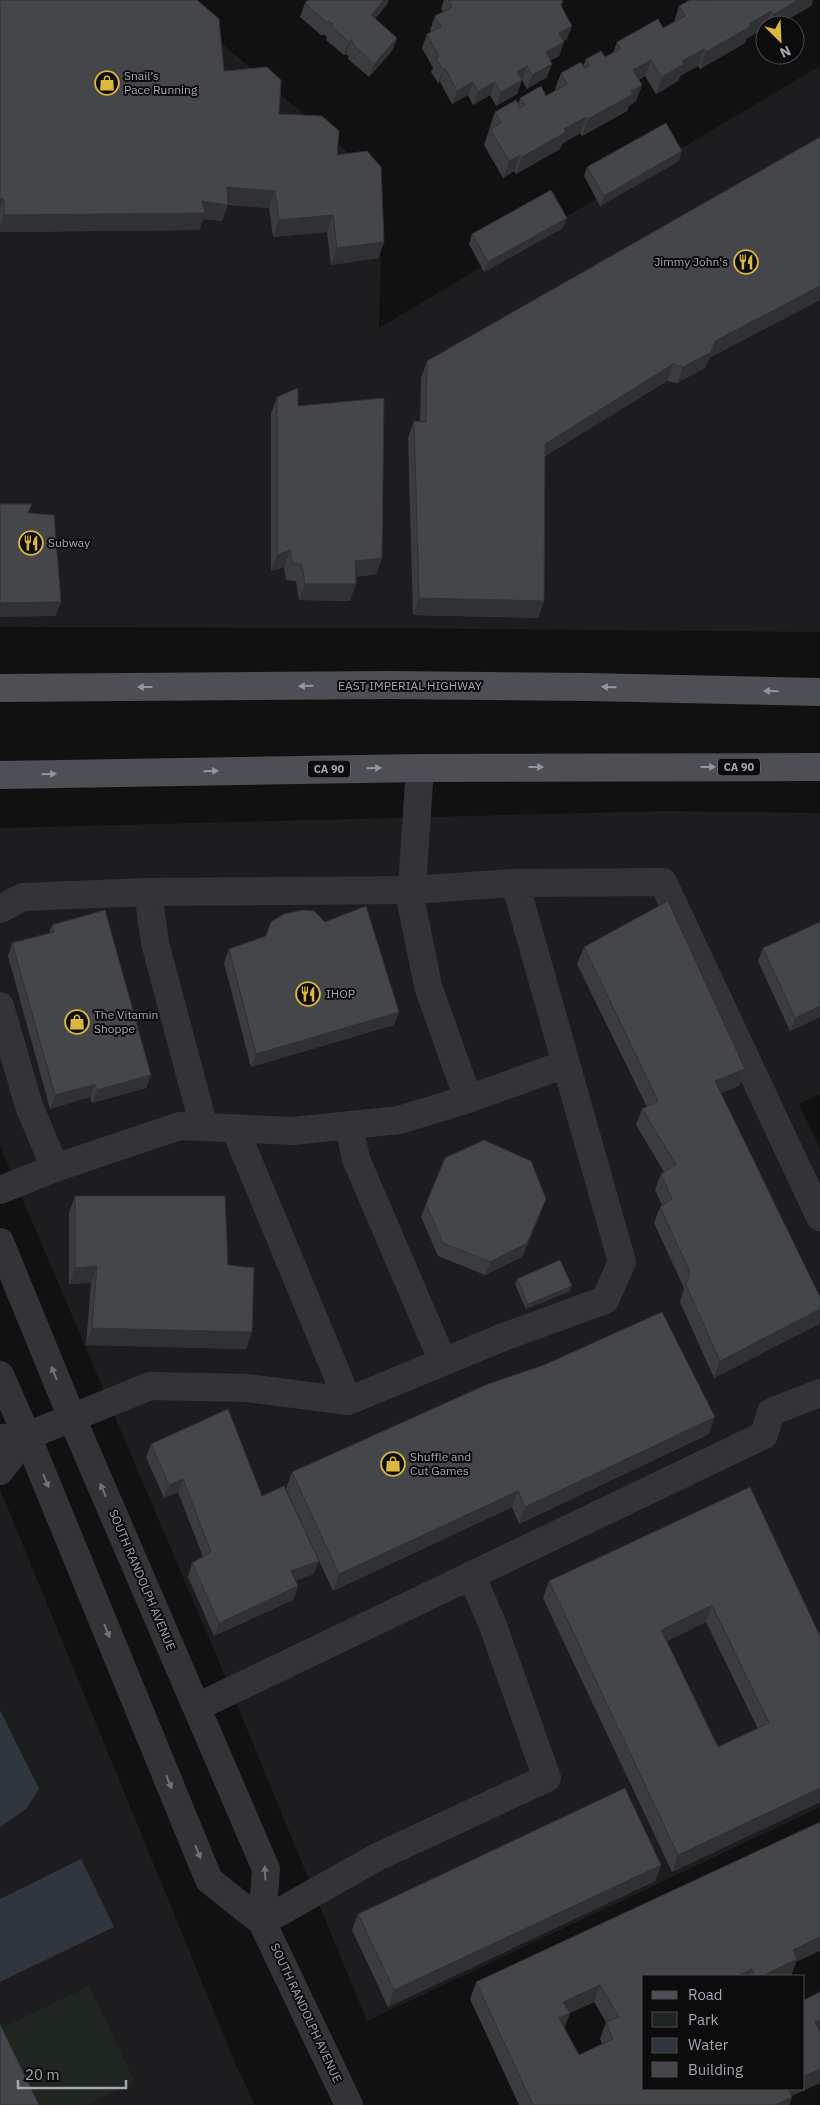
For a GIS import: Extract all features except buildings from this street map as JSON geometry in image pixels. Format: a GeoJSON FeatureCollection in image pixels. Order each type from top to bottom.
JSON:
{"type":"FeatureCollection","features":[{"type":"Feature","properties":{"kind":"main road","name":"EAST IMPERIAL HIGHWAY"},"geometry":{"type":"LineString","coordinates":[[0,688],[389,685],[820,692]]}},
{"type":"Feature","properties":{"kind":"main road","name":"CA 90"},"geometry":{"type":"LineString","coordinates":[[0,775],[420,768],[820,767]]}},
{"type":"Feature","properties":{"kind":"street"},"geometry":{"type":"LineString","coordinates":[[420,768],[411,902],[428,986],[468,1099]]}},
{"type":"Feature","properties":{"kind":"street"},"geometry":{"type":"LineString","coordinates":[[0,909],[23,897],[148,892],[412,890],[515,883],[663,882],[820,1217]]}},
{"type":"Feature","properties":{"kind":"street"},"geometry":{"type":"LineString","coordinates":[[0,1438],[27,1436],[150,1386],[247,1388],[348,1400],[605,1300],[622,1262],[515,883]]}},
{"type":"Feature","properties":{"kind":"street"},"geometry":{"type":"LineString","coordinates":[[148,892],[155,943],[204,1127]]}},
{"type":"Feature","properties":{"kind":"street"},"geometry":{"type":"LineString","coordinates":[[0,1006],[29,1106],[55,1168]]}},
{"type":"Feature","properties":{"kind":"street"},"geometry":{"type":"LineString","coordinates":[[0,1190],[55,1168],[180,1126],[293,1131],[400,1120],[468,1099],[566,1064]]}},
{"type":"Feature","properties":{"kind":"street"},"geometry":{"type":"LineString","coordinates":[[349,1126],[356,1159],[443,1362]]}},
{"type":"Feature","properties":{"kind":"street"},"geometry":{"type":"LineString","coordinates":[[235,1129],[348,1400]]}},
{"type":"Feature","properties":{"kind":"street","name":"SOUTH RANDOLPH AVENUE"},"geometry":{"type":"LineString","coordinates":[[0,1242],[72,1418],[266,1869],[262,1922]]}},
{"type":"Feature","properties":{"kind":"street","name":"SOUTH RANDOLPH AVENUE"},"geometry":{"type":"LineString","coordinates":[[0,1375],[27,1436],[209,1880],[262,1922],[349,2105]]}},
{"type":"Feature","properties":{"kind":"street"},"geometry":{"type":"LineString","coordinates":[[197,1707],[764,1435],[771,1412],[820,1393]]}},
{"type":"Feature","properties":{"kind":"street"},"geometry":{"type":"LineString","coordinates":[[0,1471],[27,1436]]}},
{"type":"Feature","properties":{"kind":"street"},"geometry":{"type":"LineString","coordinates":[[262,1922],[377,1857],[547,1778],[492,1622],[470,1575]]}},
{"type":"Feature","properties":{"kind":"shaded area"},"geometry":{"type":"Polygon","coordinates":[[[0,0],[173,1],[383,183],[379,328],[820,66],[820,632],[0,627],[0,0]]]}},
{"type":"Feature","properties":{"kind":"shaded area"},"geometry":{"type":"Polygon","coordinates":[[[665,811],[820,813],[820,1094],[799,1104],[820,1149],[820,1807],[367,2021],[228,1683],[0,1146],[0,828],[665,811]]]}},
{"type":"Feature","properties":{"kind":"shaded area"},"geometry":{"type":"Polygon","coordinates":[[[0,1489],[236,2065],[255,2105],[0,2105],[0,1489]]]}},
{"type":"Feature","properties":{"kind":"green space"},"geometry":{"type":"Polygon","coordinates":[[[89,1986],[135,2082],[86,2105],[30,2105],[0,2029],[89,1986]]]}},
{"type":"Feature","properties":{"kind":"water"},"geometry":{"type":"Polygon","coordinates":[[[0,1710],[39,1789],[26,1809],[0,1827],[0,1710]]]}},
{"type":"Feature","properties":{"kind":"water"},"geometry":{"type":"Polygon","coordinates":[[[81,1859],[114,1927],[0,1982],[0,1899],[81,1859]]]}},
{"type":"Feature","properties":{"kind":"place","name":"Snail’s Pace Running"},"geometry":{"type":"Point","coordinates":[107,83]}},
{"type":"Feature","properties":{"kind":"place","name":"Jimmy John's"},"geometry":{"type":"Point","coordinates":[746,262]}},
{"type":"Feature","properties":{"kind":"place","name":"Subway"},"geometry":{"type":"Point","coordinates":[31,543]}},
{"type":"Feature","properties":{"kind":"place","name":"IHOP"},"geometry":{"type":"Point","coordinates":[308,994]}},
{"type":"Feature","properties":{"kind":"place","name":"The Vitamin Shoppe"},"geometry":{"type":"Point","coordinates":[77,1022]}},
{"type":"Feature","properties":{"kind":"place","name":"Shuffle and Cut Games"},"geometry":{"type":"Point","coordinates":[393,1464]}}]}
